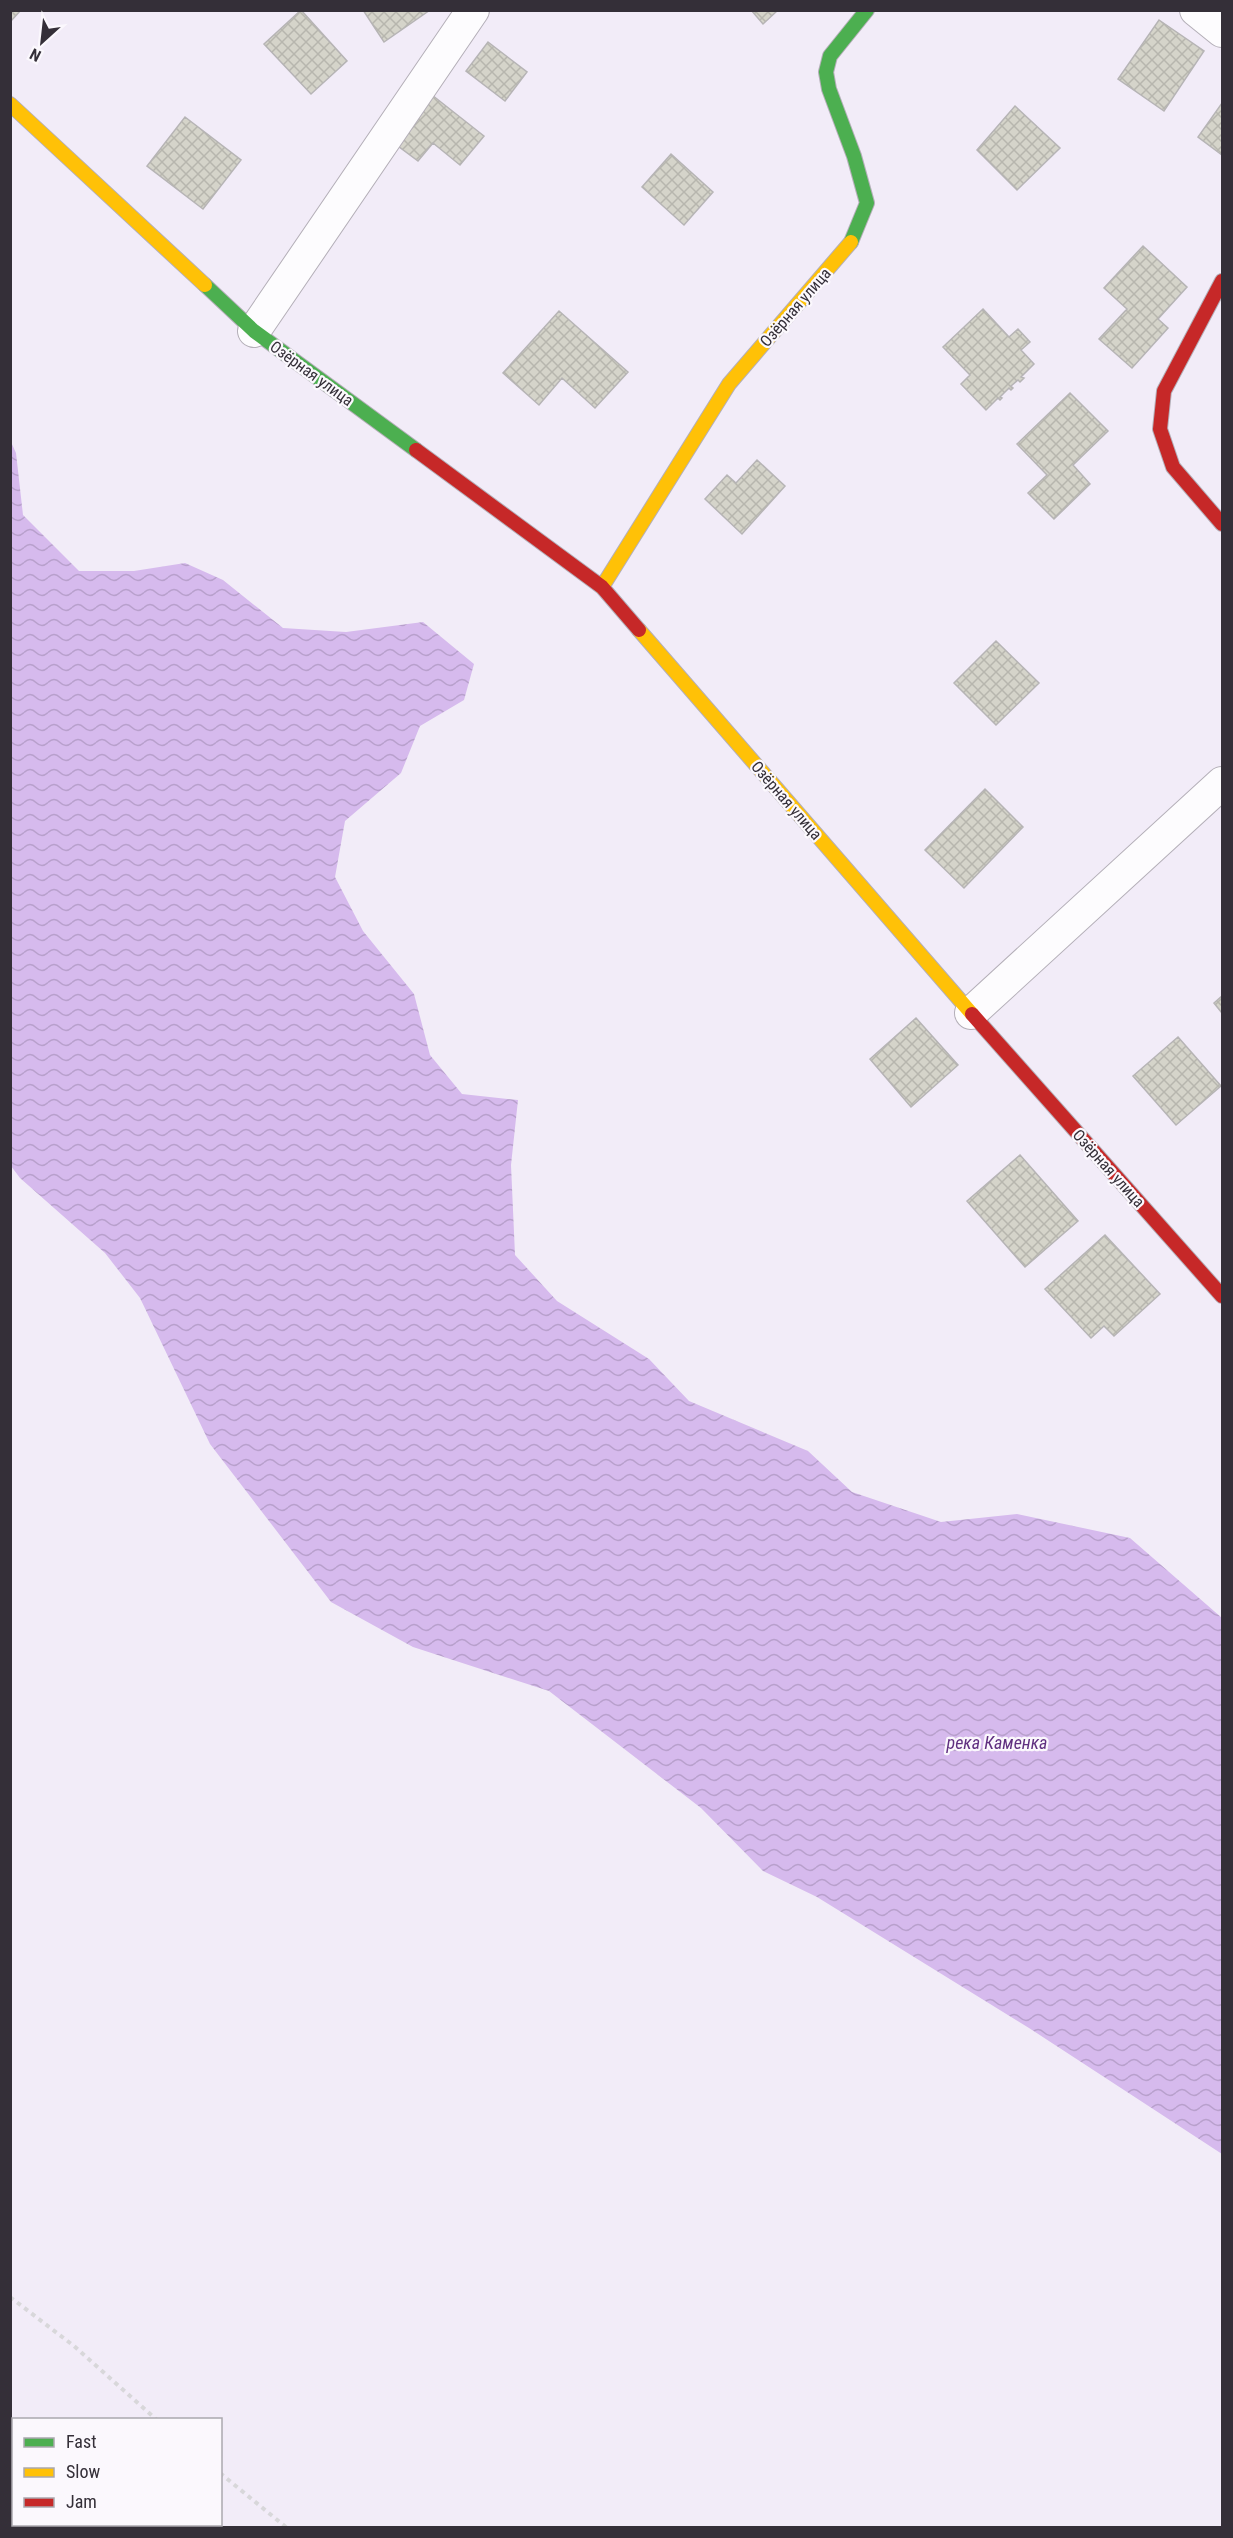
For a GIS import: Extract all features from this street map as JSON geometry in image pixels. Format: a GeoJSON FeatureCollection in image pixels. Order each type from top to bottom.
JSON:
{"type":"FeatureCollection","features":[{"type":"Feature","properties":{"kind":"street","name":"Озёрная улица"},"geometry":{"type":"LineString","coordinates":[[254,331],[473,10]]}},
{"type":"Feature","properties":{"kind":"street","name":"Озёрная улица"},"geometry":{"type":"LineString","coordinates":[[602,587],[729,384],[854,239],[867,203],[854,156],[829,88],[826,72],[830,56],[867,10]]}},
{"type":"Feature","properties":{"kind":"street"},"geometry":{"type":"LineString","coordinates":[[1196,10],[1222,31]]}},
{"type":"Feature","properties":{"kind":"street","name":"Озёрная улица"},"geometry":{"type":"LineString","coordinates":[[10,104],[254,331],[602,587],[971,1013],[1222,1296]]}},
{"type":"Feature","properties":{"kind":"street"},"geometry":{"type":"LineString","coordinates":[[1222,281],[1164,391],[1160,429],[1173,467],[1222,524]]}},
{"type":"Feature","properties":{"kind":"street"},"geometry":{"type":"LineString","coordinates":[[971,1013],[1222,783]]}},
{"type":"Feature","properties":{"kind":"path"},"geometry":{"type":"LineString","coordinates":[[10,2297],[74,2346],[155,2418]]}},
{"type":"Feature","properties":{"kind":"path"},"geometry":{"type":"LineString","coordinates":[[222,2475],[287,2528]]}},
{"type":"Feature","properties":{"kind":"water","name":"река Каменка"},"geometry":{"type":"Polygon","coordinates":[[[11,442],[16,453],[23,515],[79,571],[134,571],[185,563],[223,580],[283,628],[346,632],[423,622],[474,664],[464,700],[420,726],[401,773],[345,821],[335,877],[363,931],[414,994],[430,1055],[462,1094],[518,1100],[511,1165],[515,1255],[557,1301],[649,1359],[689,1401],[808,1451],[852,1492],[941,1522],[1017,1514],[1130,1538],[1222,1618],[1222,2154],[1029,2028],[817,1897],[763,1871],[701,1808],[549,1691],[413,1647],[331,1602],[210,1444],[140,1298],[105,1253],[20,1178],[11,1166],[11,442]]]}},
{"type":"Feature","properties":{"kind":"building"},"geometry":{"type":"Polygon","coordinates":[[[10,10],[21,10],[10,22],[10,10]]]}},
{"type":"Feature","properties":{"kind":"building"},"geometry":{"type":"Polygon","coordinates":[[[301,10],[347,61],[311,94],[264,44],[301,10]]]}},
{"type":"Feature","properties":{"kind":"building"},"geometry":{"type":"Polygon","coordinates":[[[363,10],[430,10],[384,42],[363,10]]]}},
{"type":"Feature","properties":{"kind":"building"},"geometry":{"type":"Polygon","coordinates":[[[751,10],[778,10],[763,24],[751,10]]]}},
{"type":"Feature","properties":{"kind":"building"},"geometry":{"type":"Polygon","coordinates":[[[1159,20],[1204,51],[1164,111],[1118,79],[1159,20]]]}},
{"type":"Feature","properties":{"kind":"building"},"geometry":{"type":"Polygon","coordinates":[[[488,42],[527,72],[505,101],[466,71],[488,42]]]}},
{"type":"Feature","properties":{"kind":"building"},"geometry":{"type":"Polygon","coordinates":[[[432,95],[484,136],[460,165],[433,143],[418,161],[394,143],[432,95]]]}},
{"type":"Feature","properties":{"kind":"building"},"geometry":{"type":"Polygon","coordinates":[[[1222,103],[1222,155],[1198,137],[1222,103]]]}},
{"type":"Feature","properties":{"kind":"building"},"geometry":{"type":"Polygon","coordinates":[[[1015,106],[1060,148],[1017,190],[977,150],[1015,106]]]}},
{"type":"Feature","properties":{"kind":"building"},"geometry":{"type":"Polygon","coordinates":[[[185,117],[241,160],[203,209],[147,166],[185,117]]]}},
{"type":"Feature","properties":{"kind":"building"},"geometry":{"type":"Polygon","coordinates":[[[671,154],[713,192],[684,225],[642,187],[671,154]]]}},
{"type":"Feature","properties":{"kind":"building"},"geometry":{"type":"Polygon","coordinates":[[[1143,246],[1187,287],[1158,319],[1168,328],[1132,368],[1099,339],[1127,309],[1104,288],[1143,246]]]}},
{"type":"Feature","properties":{"kind":"building"},"geometry":{"type":"Polygon","coordinates":[[[983,309],[1009,337],[1018,329],[1030,342],[1021,350],[1034,364],[1021,377],[1024,378],[1020,382],[1018,380],[1011,386],[1013,388],[1011,390],[1009,388],[1000,400],[998,398],[986,410],[961,384],[970,375],[943,347],[983,309]]]}},
{"type":"Feature","properties":{"kind":"building"},"geometry":{"type":"Polygon","coordinates":[[[559,311],[628,372],[595,408],[562,378],[539,405],[503,373],[559,311]]]}},
{"type":"Feature","properties":{"kind":"building"},"geometry":{"type":"Polygon","coordinates":[[[1070,393],[1108,431],[1073,465],[1090,484],[1054,519],[1028,493],[1047,475],[1017,444],[1070,393]]]}},
{"type":"Feature","properties":{"kind":"building"},"geometry":{"type":"Polygon","coordinates":[[[757,460],[785,486],[742,534],[705,499],[727,475],[736,483],[757,460]]]}},
{"type":"Feature","properties":{"kind":"building"},"geometry":{"type":"Polygon","coordinates":[[[996,641],[1039,683],[996,725],[954,683],[996,641]]]}},
{"type":"Feature","properties":{"kind":"building"},"geometry":{"type":"Polygon","coordinates":[[[985,789],[1023,827],[964,888],[925,850],[985,789]]]}},
{"type":"Feature","properties":{"kind":"building"},"geometry":{"type":"Polygon","coordinates":[[[1222,996],[1222,1013],[1214,1003],[1222,996]]]}},
{"type":"Feature","properties":{"kind":"building"},"geometry":{"type":"Polygon","coordinates":[[[916,1018],[958,1065],[911,1107],[870,1059],[916,1018]]]}},
{"type":"Feature","properties":{"kind":"building"},"geometry":{"type":"Polygon","coordinates":[[[1178,1037],[1221,1086],[1176,1125],[1133,1076],[1178,1037]]]}},
{"type":"Feature","properties":{"kind":"building"},"geometry":{"type":"Polygon","coordinates":[[[1020,1155],[1078,1221],[1025,1267],[967,1201],[1020,1155]]]}},
{"type":"Feature","properties":{"kind":"building"},"geometry":{"type":"Polygon","coordinates":[[[1105,1235],[1160,1294],[1114,1336],[1104,1326],[1091,1338],[1045,1289],[1105,1235]]]}},
{"type":"Feature","properties":{"kind":"traffic: fast"},"geometry":{"type":"LineString","coordinates":[[851,242],[867,203],[854,156],[829,89],[826,72],[830,56],[867,10]]}},
{"type":"Feature","properties":{"kind":"traffic: fast"},"geometry":{"type":"LineString","coordinates":[[205,285],[254,331],[416,450]]}},
{"type":"Feature","properties":{"kind":"traffic: slow"},"geometry":{"type":"LineString","coordinates":[[10,104],[205,285]]}},
{"type":"Feature","properties":{"kind":"traffic: slow"},"geometry":{"type":"LineString","coordinates":[[602,587],[729,384],[851,242]]}},
{"type":"Feature","properties":{"kind":"traffic: slow"},"geometry":{"type":"LineString","coordinates":[[639,630],[972,1014]]}},
{"type":"Feature","properties":{"kind":"traffic: jam"},"geometry":{"type":"LineString","coordinates":[[1222,281],[1164,391],[1160,429],[1173,467],[1222,524]]}},
{"type":"Feature","properties":{"kind":"traffic: jam"},"geometry":{"type":"LineString","coordinates":[[416,450],[602,587],[639,630]]}},
{"type":"Feature","properties":{"kind":"traffic: jam"},"geometry":{"type":"LineString","coordinates":[[972,1014],[1222,1296]]}}]}
